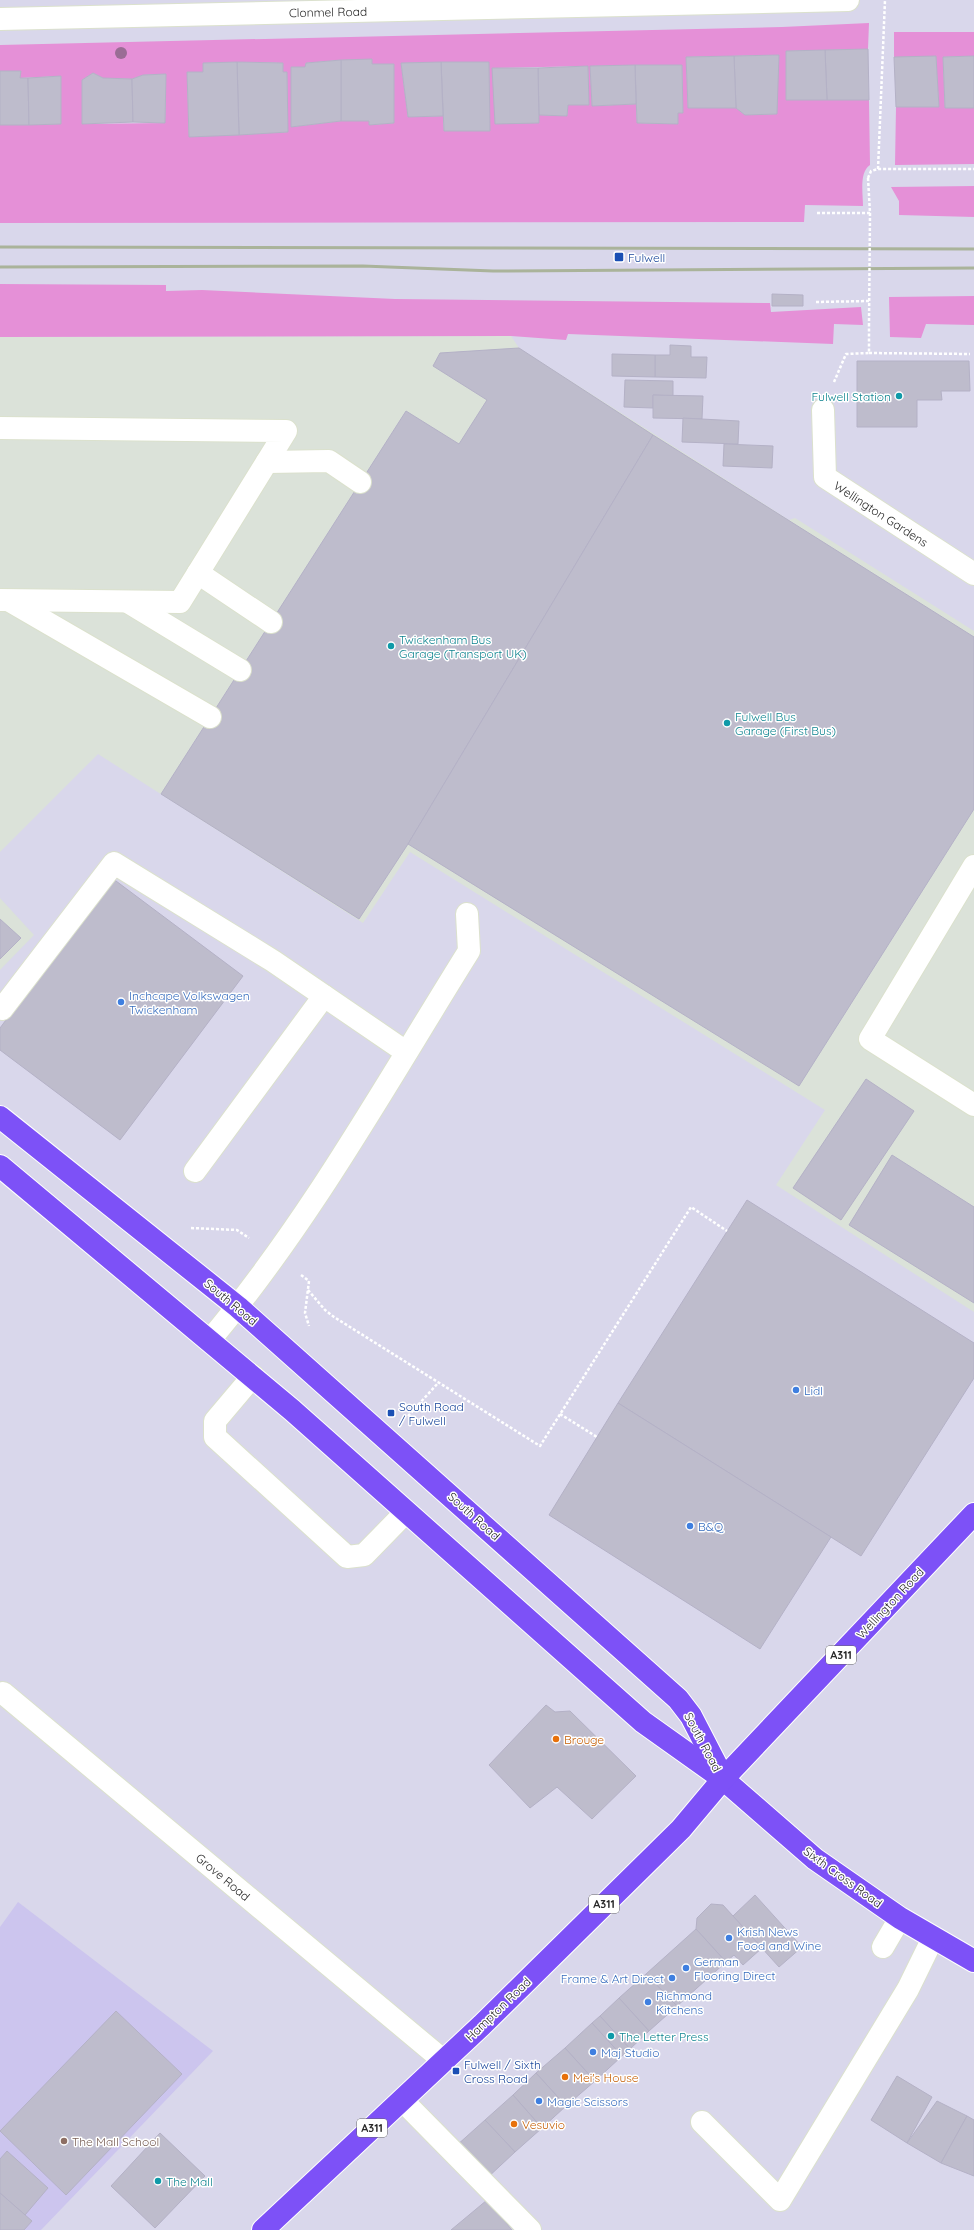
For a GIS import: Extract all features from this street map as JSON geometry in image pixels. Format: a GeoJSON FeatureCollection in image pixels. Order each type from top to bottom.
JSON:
{"type":"FeatureCollection","features":[{"type":"Feature","properties":{"kind":"main road","name":"South Road"},"geometry":{"type":"LineString","coordinates":[[0,1117],[238,1307],[678,1698],[691,1716],[723,1779]]}},
{"type":"Feature","properties":{"kind":"main road","name":"South Road"},"geometry":{"type":"LineString","coordinates":[[0,1166],[253,1376],[643,1722],[723,1779]]}},
{"type":"Feature","properties":{"kind":"main road","name":"Wellington Road"},"geometry":{"type":"LineString","coordinates":[[723,1779],[974,1514]]}},
{"type":"Feature","properties":{"kind":"main road","name":"Sixth Cross Road"},"geometry":{"type":"LineString","coordinates":[[723,1779],[815,1859],[900,1918],[974,1961]]}},
{"type":"Feature","properties":{"kind":"main road","name":"Hampton Road"},"geometry":{"type":"LineString","coordinates":[[263,2230],[444,2061],[680,1829],[723,1779]]}},
{"type":"Feature","properties":{"kind":"street","name":"Clonmel Road"},"geometry":{"type":"LineString","coordinates":[[0,19],[848,0]]}},
{"type":"Feature","properties":{"kind":"street","name":"Wellington Gardens"},"geometry":{"type":"LineString","coordinates":[[822,410],[825,477],[974,574]]}},
{"type":"Feature","properties":{"kind":"street"},"geometry":{"type":"LineString","coordinates":[[0,428],[286,431],[180,602],[4,600]]}},
{"type":"Feature","properties":{"kind":"street"},"geometry":{"type":"LineString","coordinates":[[267,462],[329,461],[360,482]]}},
{"type":"Feature","properties":{"kind":"street"},"geometry":{"type":"LineString","coordinates":[[198,574],[271,622]]}},
{"type":"Feature","properties":{"kind":"street"},"geometry":{"type":"LineString","coordinates":[[4,600],[210,717]]}},
{"type":"Feature","properties":{"kind":"street"},"geometry":{"type":"LineString","coordinates":[[127,602],[240,670]]}},
{"type":"Feature","properties":{"kind":"street"},"geometry":{"type":"LineString","coordinates":[[2,1008],[114,863],[273,961],[406,1052]]}},
{"type":"Feature","properties":{"kind":"street"},"geometry":{"type":"LineString","coordinates":[[974,866],[870,1039],[974,1105]]}},
{"type":"Feature","properties":{"kind":"street"},"geometry":{"type":"LineString","coordinates":[[210,1340],[238,1307],[315,1198],[469,950],[467,914]]}},
{"type":"Feature","properties":{"kind":"street"},"geometry":{"type":"LineString","coordinates":[[195,1171],[324,996]]}},
{"type":"Feature","properties":{"kind":"street"},"geometry":{"type":"LineString","coordinates":[[253,1376],[215,1421],[216,1437],[347,1557],[364,1555],[406,1512]]}},
{"type":"Feature","properties":{"kind":"street","name":"Grove Road"},"geometry":{"type":"LineString","coordinates":[[3,1693],[444,2061]]}},
{"type":"Feature","properties":{"kind":"street"},"geometry":{"type":"LineString","coordinates":[[883,1947],[900,1918]]}},
{"type":"Feature","properties":{"kind":"street"},"geometry":{"type":"LineString","coordinates":[[702,2122],[780,2200],[908,1989],[934,1938]]}},
{"type":"Feature","properties":{"kind":"street"},"geometry":{"type":"LineString","coordinates":[[402,2100],[530,2230]]}},
{"type":"Feature","properties":{"kind":"path"},"geometry":{"type":"LineString","coordinates":[[878,169],[885,0]]}},
{"type":"Feature","properties":{"kind":"path"},"geometry":{"type":"LineString","coordinates":[[869,353],[870,213],[868,178],[871,171],[878,169],[974,169]]}},
{"type":"Feature","properties":{"kind":"path"},"geometry":{"type":"LineString","coordinates":[[817,213],[870,213]]}},
{"type":"Feature","properties":{"kind":"path"},"geometry":{"type":"LineString","coordinates":[[816,302],[869,301]]}},
{"type":"Feature","properties":{"kind":"path"},"geometry":{"type":"LineString","coordinates":[[822,410],[846,354],[970,354]]}},
{"type":"Feature","properties":{"kind":"path"},"geometry":{"type":"LineString","coordinates":[[308,1290],[325,1310],[334,1317],[540,1446],[691,1207],[727,1231]]}},
{"type":"Feature","properties":{"kind":"path"},"geometry":{"type":"LineString","coordinates":[[411,1412],[439,1382]]}},
{"type":"Feature","properties":{"kind":"path"},"geometry":{"type":"LineString","coordinates":[[560,1414],[597,1437]]}},
{"type":"Feature","properties":{"kind":"shaded area"},"geometry":{"type":"Polygon","coordinates":[[[869,23],[868,49],[787,51],[786,99],[869,100],[870,165],[864,173],[863,178],[863,206],[805,205],[804,222],[0,223],[0,125],[61,124],[61,76],[20,78],[20,71],[0,71],[0,45],[782,27],[869,23]],[[779,55],[686,57],[688,108],[736,108],[745,115],[776,114],[779,55]],[[341,60],[306,63],[305,67],[291,67],[291,127],[341,121],[369,121],[370,125],[394,123],[393,64],[372,64],[341,60]],[[489,62],[401,63],[408,117],[443,116],[444,131],[490,131],[489,62]],[[203,63],[203,72],[187,73],[189,137],[288,132],[287,72],[283,72],[283,63],[203,63]],[[682,65],[590,66],[592,106],[636,104],[637,123],[678,124],[678,113],[683,113],[682,65]],[[588,66],[492,68],[539,123],[539,115],[567,116],[568,105],[589,105],[588,66]],[[93,73],[82,80],[82,124],[165,123],[166,74],[143,75],[132,79],[103,78],[93,73]]]}},
{"type":"Feature","properties":{"kind":"shaded area"},"geometry":{"type":"Polygon","coordinates":[[[894,32],[974,32],[974,56],[943,57],[945,108],[974,108],[974,164],[895,165],[896,107],[939,107],[936,57],[894,57],[894,32]]]}},
{"type":"Feature","properties":{"kind":"shaded area"},"geometry":{"type":"Polygon","coordinates":[[[974,186],[974,217],[899,215],[899,201],[891,187],[974,186]]]}},
{"type":"Feature","properties":{"kind":"shaded area"},"geometry":{"type":"Polygon","coordinates":[[[0,284],[166,285],[166,291],[202,290],[395,299],[770,303],[771,312],[861,307],[863,325],[834,324],[833,344],[568,334],[566,340],[511,336],[0,337],[0,284]]]}},
{"type":"Feature","properties":{"kind":"shaded area"},"geometry":{"type":"Polygon","coordinates":[[[974,296],[974,325],[926,324],[921,338],[890,337],[889,297],[974,296]]]}},
{"type":"Feature","properties":{"kind":"shaded area"},"geometry":{"type":"Polygon","coordinates":[[[511,336],[519,348],[789,520],[795,518],[974,631],[974,1312],[776,1185],[825,1110],[410,852],[363,923],[98,754],[0,852],[0,337],[511,336]]]}},
{"type":"Feature","properties":{"kind":"shaded area"},"geometry":{"type":"Polygon","coordinates":[[[0,898],[34,935],[0,970],[0,898]]]}},
{"type":"Feature","properties":{"kind":"shaded area","name":"The Mall School"},"geometry":{"type":"Polygon","coordinates":[[[18,1902],[213,2051],[41,2230],[0,2230],[0,1927],[18,1902]]]}},
{"type":"Feature","properties":{"kind":"building"},"geometry":{"type":"Polygon","coordinates":[[[868,49],[869,100],[827,100],[825,50],[868,49]]]}},
{"type":"Feature","properties":{"kind":"building"},"geometry":{"type":"Polygon","coordinates":[[[825,50],[827,100],[786,100],[786,51],[825,50]]]}},
{"type":"Feature","properties":{"kind":"building"},"geometry":{"type":"Polygon","coordinates":[[[779,55],[777,114],[745,115],[736,108],[734,56],[779,55]]]}},
{"type":"Feature","properties":{"kind":"building"},"geometry":{"type":"Polygon","coordinates":[[[734,56],[736,108],[688,108],[686,57],[734,56]]]}},
{"type":"Feature","properties":{"kind":"building"},"geometry":{"type":"Polygon","coordinates":[[[936,56],[939,107],[896,107],[894,57],[936,56]]]}},
{"type":"Feature","properties":{"kind":"building"},"geometry":{"type":"Polygon","coordinates":[[[974,56],[974,108],[945,108],[943,57],[974,56]]]}},
{"type":"Feature","properties":{"kind":"building"},"geometry":{"type":"Polygon","coordinates":[[[372,59],[372,64],[394,64],[394,123],[369,125],[369,121],[341,121],[341,60],[372,59]]]}},
{"type":"Feature","properties":{"kind":"building"},"geometry":{"type":"Polygon","coordinates":[[[341,60],[341,121],[291,127],[291,67],[305,67],[306,63],[341,60]]]}},
{"type":"Feature","properties":{"kind":"building"},"geometry":{"type":"Polygon","coordinates":[[[237,62],[283,63],[283,72],[287,72],[288,132],[239,135],[237,62]]]}},
{"type":"Feature","properties":{"kind":"building"},"geometry":{"type":"Polygon","coordinates":[[[237,62],[239,135],[189,137],[187,72],[203,72],[203,63],[237,62]]]}},
{"type":"Feature","properties":{"kind":"building"},"geometry":{"type":"Polygon","coordinates":[[[441,62],[489,62],[490,131],[444,131],[441,62]]]}},
{"type":"Feature","properties":{"kind":"building"},"geometry":{"type":"Polygon","coordinates":[[[441,62],[443,116],[408,117],[401,63],[441,62]]]}},
{"type":"Feature","properties":{"kind":"building"},"geometry":{"type":"Polygon","coordinates":[[[635,65],[682,65],[683,113],[678,113],[678,124],[637,123],[635,65]]]}},
{"type":"Feature","properties":{"kind":"building"},"geometry":{"type":"Polygon","coordinates":[[[635,65],[636,104],[592,106],[590,66],[635,65]]]}},
{"type":"Feature","properties":{"kind":"building"},"geometry":{"type":"Polygon","coordinates":[[[588,66],[589,105],[568,105],[567,116],[539,115],[538,68],[588,66]]]}},
{"type":"Feature","properties":{"kind":"building"},"geometry":{"type":"Polygon","coordinates":[[[492,68],[538,68],[539,123],[495,124],[492,68]]]}},
{"type":"Feature","properties":{"kind":"building"},"geometry":{"type":"Polygon","coordinates":[[[0,71],[21,71],[20,78],[28,78],[29,125],[0,125],[0,71]]]}},
{"type":"Feature","properties":{"kind":"building"},"geometry":{"type":"Polygon","coordinates":[[[93,73],[103,78],[132,79],[133,122],[82,124],[82,80],[93,73]]]}},
{"type":"Feature","properties":{"kind":"building"},"geometry":{"type":"Polygon","coordinates":[[[166,74],[165,123],[133,122],[132,79],[143,75],[166,74]]]}},
{"type":"Feature","properties":{"kind":"building"},"geometry":{"type":"Polygon","coordinates":[[[61,76],[61,124],[29,125],[28,78],[61,76]]]}},
{"type":"Feature","properties":{"kind":"building"},"geometry":{"type":"Polygon","coordinates":[[[772,294],[803,295],[803,306],[772,306],[772,294]]]}},
{"type":"Feature","properties":{"kind":"building"},"geometry":{"type":"Polygon","coordinates":[[[670,345],[691,346],[691,357],[707,357],[706,378],[655,377],[655,355],[670,355],[670,345]]]}},
{"type":"Feature","properties":{"kind":"building","name":"Twickenham Bus Garage (Transport UK)"},"geometry":{"type":"Polygon","coordinates":[[[519,348],[653,435],[408,844],[359,919],[161,794],[406,411],[459,444],[487,400],[433,366],[440,353],[519,348]]]}},
{"type":"Feature","properties":{"kind":"building"},"geometry":{"type":"Polygon","coordinates":[[[612,354],[655,355],[655,377],[612,376],[612,354]]]}},
{"type":"Feature","properties":{"kind":"building","name":"Fulwell Station"},"geometry":{"type":"Polygon","coordinates":[[[857,361],[969,361],[970,391],[941,391],[942,400],[917,400],[917,427],[857,427],[857,361]]]}},
{"type":"Feature","properties":{"kind":"building"},"geometry":{"type":"Polygon","coordinates":[[[625,380],[673,381],[673,396],[653,395],[653,408],[624,407],[625,380]]]}},
{"type":"Feature","properties":{"kind":"building"},"geometry":{"type":"Polygon","coordinates":[[[653,395],[703,396],[702,419],[653,418],[653,395]]]}},
{"type":"Feature","properties":{"kind":"building"},"geometry":{"type":"Polygon","coordinates":[[[683,418],[739,421],[738,444],[682,442],[683,418]]]}},
{"type":"Feature","properties":{"kind":"building","name":"Fulwell Bus Garage (First Bus)"},"geometry":{"type":"Polygon","coordinates":[[[653,435],[974,637],[974,809],[799,1086],[408,844],[653,435]]]}},
{"type":"Feature","properties":{"kind":"building"},"geometry":{"type":"Polygon","coordinates":[[[724,444],[773,446],[772,468],[723,466],[724,444]]]}},
{"type":"Feature","properties":{"kind":"building","name":"Inchcape Volkswagen Twickenham"},"geometry":{"type":"Polygon","coordinates":[[[112,878],[243,976],[120,1140],[0,1050],[0,1028],[112,878]]]}},
{"type":"Feature","properties":{"kind":"building"},"geometry":{"type":"Polygon","coordinates":[[[0,919],[21,938],[0,959],[0,919]]]}},
{"type":"Feature","properties":{"kind":"building"},"geometry":{"type":"Polygon","coordinates":[[[866,1079],[914,1111],[841,1220],[793,1188],[866,1079]]]}},
{"type":"Feature","properties":{"kind":"building"},"geometry":{"type":"Polygon","coordinates":[[[892,1155],[974,1207],[974,1303],[849,1225],[892,1155]]]}},
{"type":"Feature","properties":{"kind":"building","name":"Lidl"},"geometry":{"type":"Polygon","coordinates":[[[747,1200],[974,1343],[974,1378],[861,1556],[618,1403],[747,1200]]]}},
{"type":"Feature","properties":{"kind":"building","name":"B&Q"},"geometry":{"type":"Polygon","coordinates":[[[618,1403],[831,1537],[760,1649],[549,1515],[618,1403]]]}},
{"type":"Feature","properties":{"kind":"building","name":"Brouge"},"geometry":{"type":"Polygon","coordinates":[[[546,1705],[555,1712],[570,1711],[636,1776],[592,1819],[557,1787],[530,1808],[489,1765],[546,1705]]]}},
{"type":"Feature","properties":{"kind":"building"},"geometry":{"type":"Polygon","coordinates":[[[755,1895],[802,1947],[779,1967],[733,1916],[755,1895]]]}},
{"type":"Feature","properties":{"kind":"building","name":"Krish News Food and Wine"},"geometry":{"type":"Polygon","coordinates":[[[711,1904],[723,1905],[762,1948],[743,1965],[734,1955],[726,1962],[696,1929],[697,1918],[711,1904]]]}},
{"type":"Feature","properties":{"kind":"building","name":"German Flooring Direct"},"geometry":{"type":"Polygon","coordinates":[[[696,1929],[726,1962],[677,2006],[646,1974],[696,1929]]]}},
{"type":"Feature","properties":{"kind":"building","name":"Richmond Kitchens"},"geometry":{"type":"Polygon","coordinates":[[[646,1974],[677,2006],[649,2031],[619,1998],[646,1974]]]}},
{"type":"Feature","properties":{"kind":"building"},"geometry":{"type":"Polygon","coordinates":[[[619,1998],[649,2031],[630,2049],[600,2016],[619,1998]]]}},
{"type":"Feature","properties":{"kind":"building"},"geometry":{"type":"Polygon","coordinates":[[[116,2011],[182,2074],[66,2195],[0,2131],[116,2011]]]}},
{"type":"Feature","properties":{"kind":"building","name":"The Letter Press"},"geometry":{"type":"Polygon","coordinates":[[[600,2016],[630,2049],[622,2056],[592,2023],[600,2016]]]}},
{"type":"Feature","properties":{"kind":"building","name":"Maj Studio"},"geometry":{"type":"Polygon","coordinates":[[[592,2023],[622,2056],[595,2081],[565,2048],[592,2023]]]}},
{"type":"Feature","properties":{"kind":"building","name":"Mei's House"},"geometry":{"type":"Polygon","coordinates":[[[565,2048],[595,2081],[566,2106],[536,2073],[565,2048]]]}},
{"type":"Feature","properties":{"kind":"building","name":"Magic Scissors"},"geometry":{"type":"Polygon","coordinates":[[[536,2073],[566,2106],[542,2128],[513,2095],[536,2073]]]}},
{"type":"Feature","properties":{"kind":"building"},"geometry":{"type":"Polygon","coordinates":[[[897,2076],[932,2097],[907,2143],[871,2120],[897,2076]]]}},
{"type":"Feature","properties":{"kind":"building","name":"Vesuvio"},"geometry":{"type":"Polygon","coordinates":[[[513,2095],[542,2128],[515,2152],[485,2120],[513,2095]]]}},
{"type":"Feature","properties":{"kind":"building"},"geometry":{"type":"Polygon","coordinates":[[[937,2101],[967,2116],[941,2163],[907,2143],[937,2101]]]}},
{"type":"Feature","properties":{"kind":"building"},"geometry":{"type":"Polygon","coordinates":[[[967,2116],[974,2120],[974,2176],[941,2163],[967,2116]]]}},
{"type":"Feature","properties":{"kind":"building"},"geometry":{"type":"Polygon","coordinates":[[[485,2120],[515,2152],[486,2179],[456,2146],[485,2120]]]}},
{"type":"Feature","properties":{"kind":"building","name":"The Mall"},"geometry":{"type":"Polygon","coordinates":[[[160,2133],[205,2176],[155,2228],[111,2186],[160,2133]]]}},
{"type":"Feature","properties":{"kind":"building"},"geometry":{"type":"Polygon","coordinates":[[[7,2151],[48,2188],[25,2215],[0,2193],[0,2159],[7,2151]]]}},
{"type":"Feature","properties":{"kind":"building"},"geometry":{"type":"Polygon","coordinates":[[[0,2193],[32,2221],[24,2230],[0,2230],[0,2193]]]}},
{"type":"Feature","properties":{"kind":"building"},"geometry":{"type":"Polygon","coordinates":[[[487,2200],[512,2230],[451,2230],[487,2200]]]}},
{"type":"Feature","properties":{"kind":"railway"},"geometry":{"type":"LineString","coordinates":[[0,247],[974,249]]}},
{"type":"Feature","properties":{"kind":"railway"},"geometry":{"type":"LineString","coordinates":[[0,267],[363,266],[493,271],[974,268]]}},
{"type":"Feature","properties":{"kind":"place","name":"Fulwell"},"geometry":{"type":"Point","coordinates":[619,257]}},
{"type":"Feature","properties":{"kind":"place","name":"Fulwell Station"},"geometry":{"type":"Point","coordinates":[899,396]}},
{"type":"Feature","properties":{"kind":"place","name":"Twickenham Bus Garage (Transport UK)"},"geometry":{"type":"Point","coordinates":[391,646]}},
{"type":"Feature","properties":{"kind":"place","name":"Fulwell Bus Garage (First Bus)"},"geometry":{"type":"Point","coordinates":[727,723]}},
{"type":"Feature","properties":{"kind":"place","name":"Inchcape Volkswagen Twickenham"},"geometry":{"type":"Point","coordinates":[121,1002]}},
{"type":"Feature","properties":{"kind":"place","name":"Lidl"},"geometry":{"type":"Point","coordinates":[796,1390]}},
{"type":"Feature","properties":{"kind":"place","name":"South Road / Fulwell"},"geometry":{"type":"Point","coordinates":[391,1413]}},
{"type":"Feature","properties":{"kind":"place","name":"B&Q"},"geometry":{"type":"Point","coordinates":[690,1526]}},
{"type":"Feature","properties":{"kind":"place","name":"Brouge"},"geometry":{"type":"Point","coordinates":[556,1739]}},
{"type":"Feature","properties":{"kind":"place","name":"Krish News Food and Wine"},"geometry":{"type":"Point","coordinates":[729,1938]}},
{"type":"Feature","properties":{"kind":"place","name":"German Flooring Direct"},"geometry":{"type":"Point","coordinates":[686,1968]}},
{"type":"Feature","properties":{"kind":"place","name":"Frame & Art Direct"},"geometry":{"type":"Point","coordinates":[672,1978]}},
{"type":"Feature","properties":{"kind":"place","name":"Richmond Kitchens"},"geometry":{"type":"Point","coordinates":[648,2002]}},
{"type":"Feature","properties":{"kind":"place","name":"The Letter Press"},"geometry":{"type":"Point","coordinates":[611,2036]}},
{"type":"Feature","properties":{"kind":"place","name":"Maj Studio"},"geometry":{"type":"Point","coordinates":[593,2052]}},
{"type":"Feature","properties":{"kind":"place","name":"Fulwell / Sixth Cross Road"},"geometry":{"type":"Point","coordinates":[456,2071]}},
{"type":"Feature","properties":{"kind":"place","name":"Mei's House"},"geometry":{"type":"Point","coordinates":[565,2077]}},
{"type":"Feature","properties":{"kind":"place","name":"Magic Scissors"},"geometry":{"type":"Point","coordinates":[539,2101]}},
{"type":"Feature","properties":{"kind":"place","name":"Vesuvio"},"geometry":{"type":"Point","coordinates":[514,2124]}},
{"type":"Feature","properties":{"kind":"place","name":"The Mall School"},"geometry":{"type":"Point","coordinates":[64,2141]}},
{"type":"Feature","properties":{"kind":"place","name":"The Mall"},"geometry":{"type":"Point","coordinates":[158,2181]}}]}
